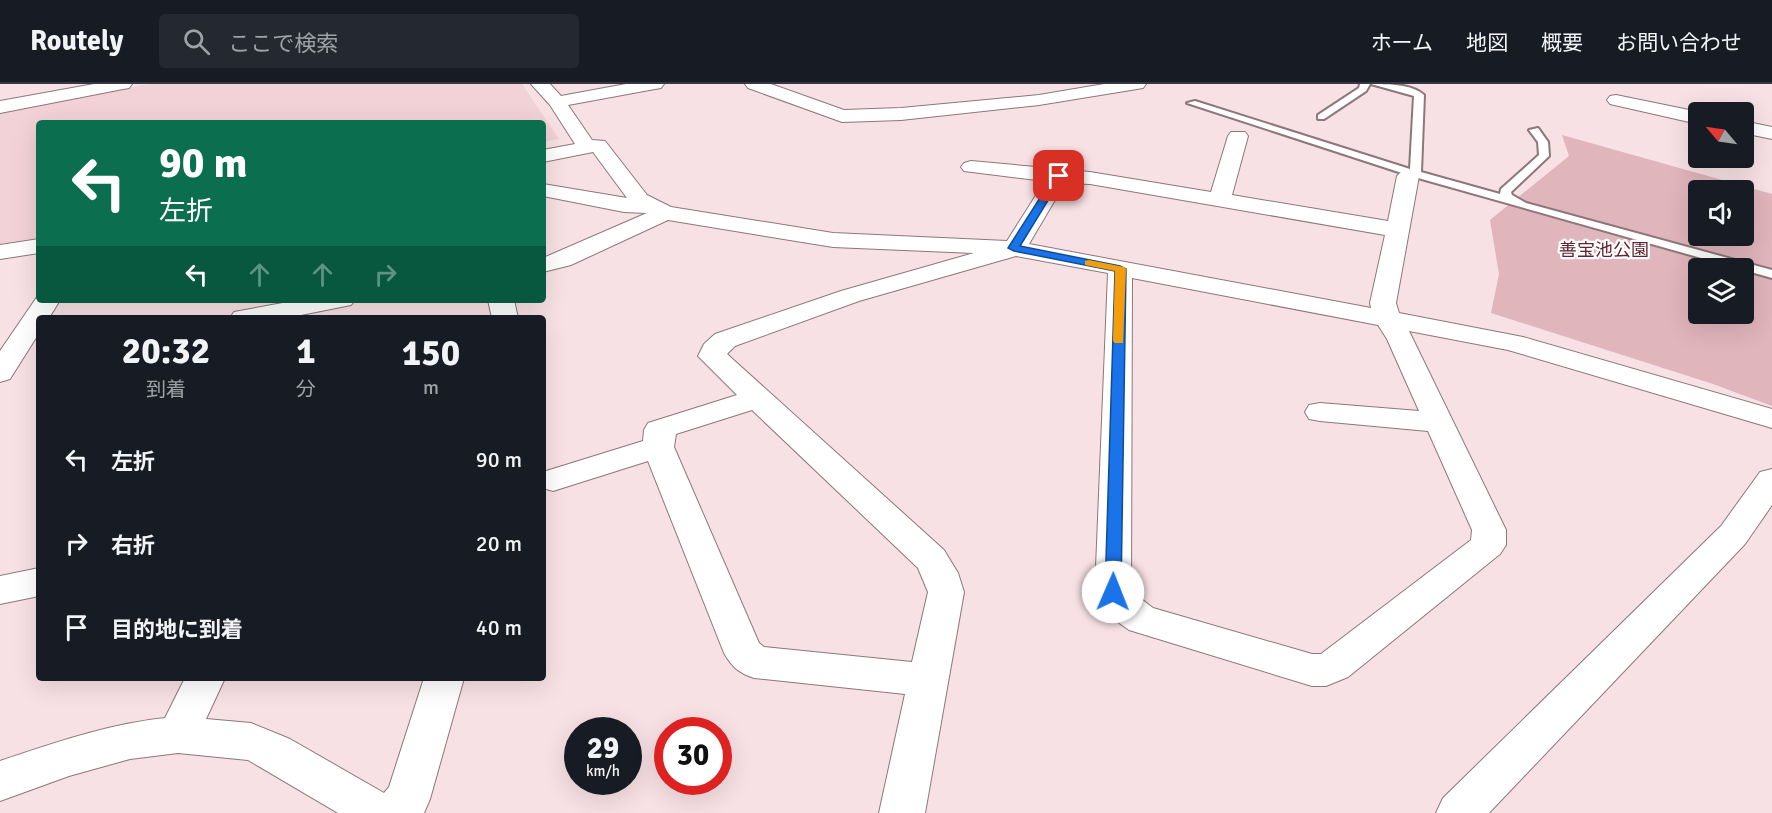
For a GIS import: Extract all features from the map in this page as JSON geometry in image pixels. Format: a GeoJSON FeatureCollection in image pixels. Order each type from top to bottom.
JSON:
{"type":"FeatureCollection","features":[{"type":"Feature","properties":{"kind":"street"},"geometry":{"type":"LineString","coordinates":[[0,107],[73,89],[123,84]]}},
{"type":"Feature","properties":{"kind":"street"},"geometry":{"type":"LineString","coordinates":[[540,84],[557,102],[587,147]]}},
{"type":"Feature","properties":{"kind":"street"},"geometry":{"type":"LineString","coordinates":[[557,102],[656,84]]}},
{"type":"Feature","properties":{"kind":"street"},"geometry":{"type":"LineString","coordinates":[[754,84],[842,116],[901,114],[1008,103],[1069,96],[1137,84]]}},
{"type":"Feature","properties":{"kind":"street"},"geometry":{"type":"LineString","coordinates":[[983,89],[1008,103]]}},
{"type":"Feature","properties":{"kind":"street"},"geometry":{"type":"LineString","coordinates":[[1616,100],[1688,116]]}},
{"type":"Feature","properties":{"kind":"street"},"geometry":{"type":"LineString","coordinates":[[1220,200],[1245,129]]}},
{"type":"Feature","properties":{"kind":"street"},"geometry":{"type":"LineString","coordinates":[[1754,129],[1772,133]]}},
{"type":"Feature","properties":{"kind":"street"},"geometry":{"type":"LineString","coordinates":[[546,155],[598,145],[639,200],[657,209]]}},
{"type":"Feature","properties":{"kind":"street"},"geometry":{"type":"LineString","coordinates":[[971,167],[1090,178],[1398,230]]}},
{"type":"Feature","properties":{"kind":"street"},"geometry":{"type":"LineString","coordinates":[[1120,269],[1113,592],[1118,604],[1142,620],[1312,670],[1326,670],[1488,545],[1489,530],[1401,339],[1387,319],[1383,303],[1411,175]]}},
{"type":"Feature","properties":{"kind":"street"},"geometry":{"type":"LineString","coordinates":[[902,813],[946,592],[940,573],[931,559],[712,356],[714,350],[726,340],[850,296],[1014,248],[1059,176]]}},
{"type":"Feature","properties":{"kind":"street"},"geometry":{"type":"LineString","coordinates":[[546,191],[833,240],[1014,248],[1513,343],[1772,419]]}},
{"type":"Feature","properties":{"kind":"street"},"geometry":{"type":"LineString","coordinates":[[546,264],[562,260],[657,209]]}},
{"type":"Feature","properties":{"kind":"street"},"geometry":{"type":"LineString","coordinates":[[0,252],[36,246]]}},
{"type":"Feature","properties":{"kind":"street"},"geometry":{"type":"LineString","coordinates":[[260,315],[326,303]]}},
{"type":"Feature","properties":{"kind":"street"},"geometry":{"type":"LineString","coordinates":[[4,367],[36,317]]}},
{"type":"Feature","properties":{"kind":"street"},"geometry":{"type":"LineString","coordinates":[[4,367],[36,356]]}},
{"type":"Feature","properties":{"kind":"street"},"geometry":{"type":"LineString","coordinates":[[758,398],[664,427],[659,430],[658,447],[744,653],[754,662],[929,680]]}},
{"type":"Feature","properties":{"kind":"street"},"geometry":{"type":"LineString","coordinates":[[1320,412],[1439,422]]}},
{"type":"Feature","properties":{"kind":"street"},"geometry":{"type":"LineString","coordinates":[[546,482],[658,447]]}},
{"type":"Feature","properties":{"kind":"street"},"geometry":{"type":"LineString","coordinates":[[1459,813],[1733,535],[1772,480]]}},
{"type":"Feature","properties":{"kind":"street"},"geometry":{"type":"LineString","coordinates":[[0,590],[36,583]]}},
{"type":"Feature","properties":{"kind":"street"},"geometry":{"type":"LineString","coordinates":[[178,735],[204,681]]}},
{"type":"Feature","properties":{"kind":"street"},"geometry":{"type":"LineString","coordinates":[[395,813],[408,799],[443,681]]}},
{"type":"Feature","properties":{"kind":"street"},"geometry":{"type":"LineString","coordinates":[[0,781],[69,757],[130,740],[178,735],[251,742],[275,752],[378,813]]}},
{"type":"Feature","properties":{"kind":"lane"},"geometry":{"type":"LineString","coordinates":[[1321,117],[1363,89],[1365,84]]}},
{"type":"Feature","properties":{"kind":"lane"},"geometry":{"type":"LineString","coordinates":[[1376,84],[1419,95],[1411,175]]}},
{"type":"Feature","properties":{"kind":"lane"},"geometry":{"type":"LineString","coordinates":[[1192,103],[1245,129],[1511,200],[1522,205],[1772,274]]}},
{"type":"Feature","properties":{"kind":"lane"},"geometry":{"type":"LineString","coordinates":[[1511,200],[1505,195],[1507,189],[1529,172],[1544,156],[1546,148],[1544,141],[1534,130]]}},
{"type":"Feature","properties":{"kind":"shaded area"},"geometry":{"type":"Polygon","coordinates":[[[149,84],[522,84],[559,139],[546,141],[546,120],[36,120],[36,238],[0,244],[0,112],[149,84]]]}},
{"type":"Feature","properties":{"kind":"green space","name":"善宝池公園"},"geometry":{"type":"Polygon","coordinates":[[[1562,135],[1722,180],[1688,180],[1688,246],[1754,246],[1754,189],[1772,194],[1772,406],[1713,384],[1491,313],[1499,274],[1490,220],[1569,156],[1562,135]]]}},
{"type":"Feature","properties":{"kind":"slow traffic"},"geometry":{"type":"LineString","coordinates":[[1089,263],[1120,269],[1119,341]]}},
{"type":"Feature","properties":{"kind":"route"},"geometry":{"type":"LineString","coordinates":[[1059,176],[1014,248],[1120,269],[1113,592]]}}]}
